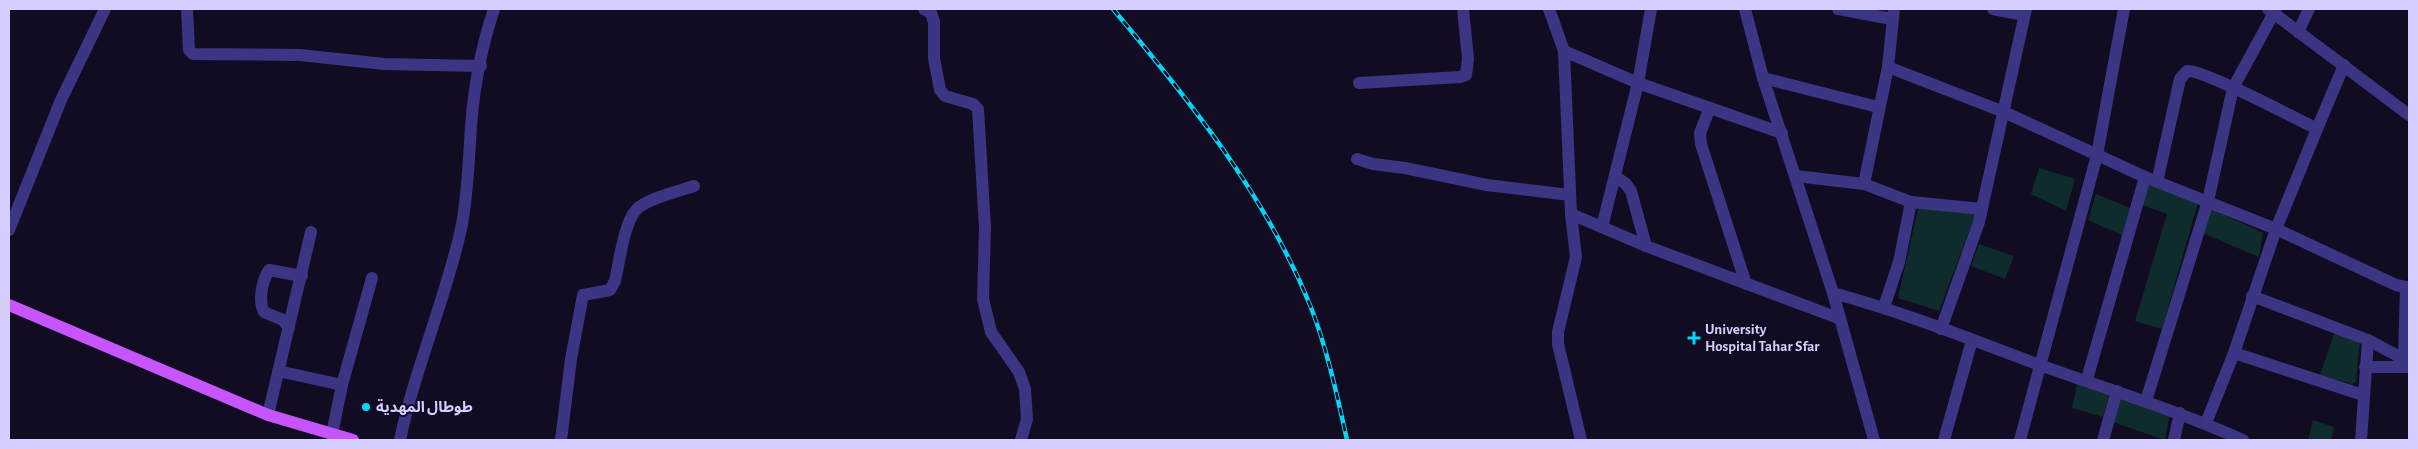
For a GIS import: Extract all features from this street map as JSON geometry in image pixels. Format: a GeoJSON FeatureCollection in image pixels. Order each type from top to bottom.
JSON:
{"type":"FeatureCollection","features":[{"type":"Feature","properties":{"kind":"main road"},"geometry":{"type":"LineString","coordinates":[[9,305],[268,415],[353,440]]}},
{"type":"Feature","properties":{"kind":"street"},"geometry":{"type":"LineString","coordinates":[[9,230],[61,100],[105,9]]}},
{"type":"Feature","properties":{"kind":"street"},"geometry":{"type":"LineString","coordinates":[[187,9],[190,50],[193,54],[300,55],[384,64],[481,66]]}},
{"type":"Feature","properties":{"kind":"street"},"geometry":{"type":"LineString","coordinates":[[400,440],[413,387],[446,289],[461,229],[467,188],[473,114],[481,66],[494,9]]}},
{"type":"Feature","properties":{"kind":"street"},"geometry":{"type":"LineString","coordinates":[[924,9],[931,13],[934,22],[934,58],[940,90],[945,96],[974,104],[978,109],[984,209],[983,299],[991,332],[1019,372],[1025,389],[1026,419],[1021,440]]}},
{"type":"Feature","properties":{"kind":"street"},"geometry":{"type":"LineString","coordinates":[[1359,83],[1466,75],[1468,59],[1463,9]]}},
{"type":"Feature","properties":{"kind":"street"},"geometry":{"type":"LineString","coordinates":[[1549,9],[1564,51],[1571,214],[1576,257],[1558,332],[1558,344],[1581,440]]}},
{"type":"Feature","properties":{"kind":"street"},"geometry":{"type":"LineString","coordinates":[[1602,227],[1638,83],[1652,9]]}},
{"type":"Feature","properties":{"kind":"street"},"geometry":{"type":"LineString","coordinates":[[1745,9],[1763,78],[1833,293],[1838,318],[1874,440]]}},
{"type":"Feature","properties":{"kind":"street"},"geometry":{"type":"LineString","coordinates":[[1838,9],[1893,14],[1888,67],[1878,107],[1864,184]]}},
{"type":"Feature","properties":{"kind":"street"},"geometry":{"type":"LineString","coordinates":[[1941,329],[1973,241],[1982,208],[2025,12],[1993,9]]}},
{"type":"Feature","properties":{"kind":"street"},"geometry":{"type":"LineString","coordinates":[[2020,440],[2096,155],[2124,9]]}},
{"type":"Feature","properties":{"kind":"street"},"geometry":{"type":"LineString","coordinates":[[2298,32],[2309,9]]}},
{"type":"Feature","properties":{"kind":"street"},"geometry":{"type":"LineString","coordinates":[[2146,401],[2208,201],[2233,88],[2273,10],[2298,32],[2409,115]]}},
{"type":"Feature","properties":{"kind":"street"},"geometry":{"type":"LineString","coordinates":[[1564,51],[1638,83],[1709,110],[1782,134]]}},
{"type":"Feature","properties":{"kind":"street"},"geometry":{"type":"LineString","coordinates":[[2206,423],[2234,353],[2276,229],[2344,65]]}},
{"type":"Feature","properties":{"kind":"street"},"geometry":{"type":"LineString","coordinates":[[1888,67],[2004,112],[2151,179],[2276,229],[2408,287],[2408,362]]}},
{"type":"Feature","properties":{"kind":"street"},"geometry":{"type":"LineString","coordinates":[[2087,380],[2184,73],[2196,72],[2317,129]]}},
{"type":"Feature","properties":{"kind":"street"},"geometry":{"type":"LineString","coordinates":[[1763,78],[1878,107]]}},
{"type":"Feature","properties":{"kind":"street"},"geometry":{"type":"LineString","coordinates":[[1709,110],[1700,133],[1701,144],[1746,284]]}},
{"type":"Feature","properties":{"kind":"street"},"geometry":{"type":"LineString","coordinates":[[1356,159],[1373,164],[1405,168],[1487,185],[1570,195]]}},
{"type":"Feature","properties":{"kind":"street"},"geometry":{"type":"LineString","coordinates":[[1796,176],[1864,184],[1911,202],[1982,208]]}},
{"type":"Feature","properties":{"kind":"street"},"geometry":{"type":"LineString","coordinates":[[1616,177],[1626,184],[1631,191],[1646,246]]}},
{"type":"Feature","properties":{"kind":"street"},"geometry":{"type":"LineString","coordinates":[[560,440],[571,359],[583,294],[610,290],[615,281],[631,218],[636,209],[654,200],[694,186]]}},
{"type":"Feature","properties":{"kind":"street"},"geometry":{"type":"LineString","coordinates":[[1884,307],[1899,262],[1911,202]]}},
{"type":"Feature","properties":{"kind":"street"},"geometry":{"type":"LineString","coordinates":[[1571,214],[1646,246],[1838,318]]}},
{"type":"Feature","properties":{"kind":"street"},"geometry":{"type":"LineString","coordinates":[[268,415],[311,232]]}},
{"type":"Feature","properties":{"kind":"street"},"geometry":{"type":"LineString","coordinates":[[289,328],[282,320],[264,312],[261,306],[263,288],[269,270],[302,276]]}},
{"type":"Feature","properties":{"kind":"street"},"geometry":{"type":"LineString","coordinates":[[332,434],[342,386],[372,278]]}},
{"type":"Feature","properties":{"kind":"street"},"geometry":{"type":"LineString","coordinates":[[1833,293],[1884,307],[2040,365],[2180,413],[2243,440]]}},
{"type":"Feature","properties":{"kind":"street"},"geometry":{"type":"LineString","coordinates":[[2252,296],[2368,340],[2408,362]]}},
{"type":"Feature","properties":{"kind":"street"},"geometry":{"type":"LineString","coordinates":[[1944,440],[1972,340]]}},
{"type":"Feature","properties":{"kind":"street"},"geometry":{"type":"LineString","coordinates":[[2361,440],[2368,340]]}},
{"type":"Feature","properties":{"kind":"street"},"geometry":{"type":"LineString","coordinates":[[2234,353],[2363,395]]}},
{"type":"Feature","properties":{"kind":"street"},"geometry":{"type":"LineString","coordinates":[[2365,367],[2408,362]]}},
{"type":"Feature","properties":{"kind":"street"},"geometry":{"type":"LineString","coordinates":[[278,371],[342,386]]}},
{"type":"Feature","properties":{"kind":"street"},"geometry":{"type":"LineString","coordinates":[[2103,440],[2117,391]]}},
{"type":"Feature","properties":{"kind":"street"},"geometry":{"type":"LineString","coordinates":[[2174,440],[2180,413]]}},
{"type":"Feature","properties":{"kind":"green space"},"geometry":{"type":"Polygon","coordinates":[[[2039,168],[2075,179],[2066,211],[2031,194],[2039,168]]]}},
{"type":"Feature","properties":{"kind":"green space"},"geometry":{"type":"Polygon","coordinates":[[[2147,183],[2199,199],[2162,329],[2135,321],[2167,214],[2140,204],[2147,183]]]}},
{"type":"Feature","properties":{"kind":"green space"},"geometry":{"type":"Polygon","coordinates":[[[2096,194],[2130,208],[2122,235],[2088,220],[2096,194]]]}},
{"type":"Feature","properties":{"kind":"green space"},"geometry":{"type":"Polygon","coordinates":[[[1919,204],[1977,210],[1939,311],[1898,298],[1919,204]]]}},
{"type":"Feature","properties":{"kind":"green space"},"geometry":{"type":"Polygon","coordinates":[[[2207,207],[2263,233],[2259,257],[2200,232],[2207,207]]]}},
{"type":"Feature","properties":{"kind":"green space"},"geometry":{"type":"Polygon","coordinates":[[[1979,244],[2014,256],[2005,279],[1971,266],[1979,244]]]}},
{"type":"Feature","properties":{"kind":"green space"},"geometry":{"type":"Polygon","coordinates":[[[2336,328],[2360,339],[2356,382],[2352,384],[2320,375],[2336,328]]]}},
{"type":"Feature","properties":{"kind":"green space"},"geometry":{"type":"Polygon","coordinates":[[[2078,380],[2109,395],[2103,417],[2072,408],[2078,380]]]}},
{"type":"Feature","properties":{"kind":"green space"},"geometry":{"type":"Polygon","coordinates":[[[2125,399],[2167,412],[2169,418],[2165,440],[2113,422],[2120,401],[2125,399]]]}},
{"type":"Feature","properties":{"kind":"green space"},"geometry":{"type":"Polygon","coordinates":[[[2313,420],[2334,427],[2331,440],[2308,440],[2313,420]]]}},
{"type":"Feature","properties":{"kind":"railway"},"geometry":{"type":"LineString","coordinates":[[1113,9],[1197,113],[1248,187],[1271,225],[1292,264],[1316,321],[1331,372],[1347,440]]}},
{"type":"Feature","properties":{"kind":"place","name":"University Hospital Tahar Sfar"},"geometry":{"type":"Point","coordinates":[1694,338]}},
{"type":"Feature","properties":{"kind":"place","name":"طوطال المهدية"},"geometry":{"type":"Point","coordinates":[366,407]}}]}
